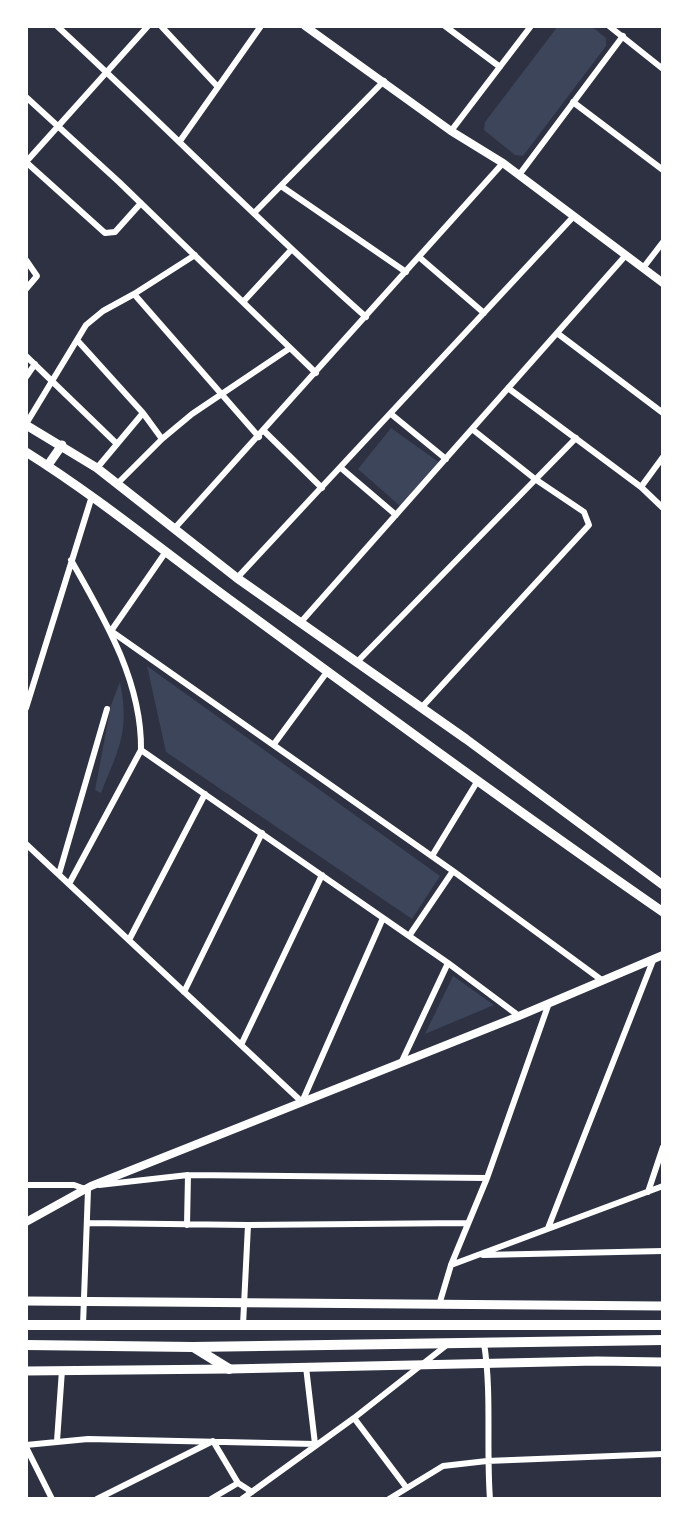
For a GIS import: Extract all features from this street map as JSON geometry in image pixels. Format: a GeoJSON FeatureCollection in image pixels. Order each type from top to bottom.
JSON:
{"type":"FeatureCollection","features":[{"type":"Feature","properties":{"kind":"highway"},"geometry":{"type":"LineString","coordinates":[[26,1325],[663,1325]]}},
{"type":"Feature","properties":{"kind":"highway"},"geometry":{"type":"LineString","coordinates":[[636,1340],[663,1349]]}},
{"type":"Feature","properties":{"kind":"highway"},"geometry":{"type":"LineString","coordinates":[[26,1345],[193,1347],[663,1340]]}},
{"type":"Feature","properties":{"kind":"highway"},"geometry":{"type":"LineString","coordinates":[[193,1347],[229,1369]]}},
{"type":"Feature","properties":{"kind":"main road"},"geometry":{"type":"LineString","coordinates":[[26,424],[118,483],[237,578],[422,707],[663,885]]}},
{"type":"Feature","properties":{"kind":"main road"},"geometry":{"type":"LineString","coordinates":[[48,465],[62,445]]}},
{"type":"Feature","properties":{"kind":"main road"},"geometry":{"type":"LineString","coordinates":[[26,452],[92,496],[477,782],[663,912]]}},
{"type":"Feature","properties":{"kind":"main road"},"geometry":{"type":"LineString","coordinates":[[26,1301],[663,1306]]}},
{"type":"Feature","properties":{"kind":"main road"},"geometry":{"type":"LineString","coordinates":[[26,1371],[663,1362]]}},
{"type":"Feature","properties":{"kind":"street"},"geometry":{"type":"LineString","coordinates":[[57,26],[255,212],[291,250],[366,317]]}},
{"type":"Feature","properties":{"kind":"street"},"geometry":{"type":"LineString","coordinates":[[141,203],[115,232],[105,233],[26,162],[148,26]]}},
{"type":"Feature","properties":{"kind":"street"},"geometry":{"type":"LineString","coordinates":[[161,26],[218,87]]}},
{"type":"Feature","properties":{"kind":"street"},"geometry":{"type":"LineString","coordinates":[[180,141],[261,26]]}},
{"type":"Feature","properties":{"kind":"street"},"geometry":{"type":"LineString","coordinates":[[305,26],[451,131],[503,163],[663,283]]}},
{"type":"Feature","properties":{"kind":"street"},"geometry":{"type":"LineString","coordinates":[[445,26],[500,67]]}},
{"type":"Feature","properties":{"kind":"street"},"geometry":{"type":"LineString","coordinates":[[451,131],[531,26]]}},
{"type":"Feature","properties":{"kind":"street"},"geometry":{"type":"LineString","coordinates":[[609,26],[663,69]]}},
{"type":"Feature","properties":{"kind":"street"},"geometry":{"type":"LineString","coordinates":[[519,175],[623,36]]}},
{"type":"Feature","properties":{"kind":"street"},"geometry":{"type":"LineString","coordinates":[[255,212],[384,81]]}},
{"type":"Feature","properties":{"kind":"street"},"geometry":{"type":"LineString","coordinates":[[26,97],[141,203],[316,373]]}},
{"type":"Feature","properties":{"kind":"street"},"geometry":{"type":"LineString","coordinates":[[573,102],[663,170]]}},
{"type":"Feature","properties":{"kind":"street"},"geometry":{"type":"LineString","coordinates":[[174,529],[503,163]]}},
{"type":"Feature","properties":{"kind":"street"},"geometry":{"type":"LineString","coordinates":[[281,186],[406,272]]}},
{"type":"Feature","properties":{"kind":"street"},"geometry":{"type":"LineString","coordinates":[[237,578],[574,216]]}},
{"type":"Feature","properties":{"kind":"street"},"geometry":{"type":"LineString","coordinates":[[643,268],[663,242]]}},
{"type":"Feature","properties":{"kind":"street"},"geometry":{"type":"LineString","coordinates":[[243,302],[291,250]]}},
{"type":"Feature","properties":{"kind":"street"},"geometry":{"type":"LineString","coordinates":[[26,424],[86,325],[103,311],[195,255]]}},
{"type":"Feature","properties":{"kind":"street"},"geometry":{"type":"LineString","coordinates":[[301,622],[626,255]]}},
{"type":"Feature","properties":{"kind":"street"},"geometry":{"type":"LineString","coordinates":[[419,257],[484,313]]}},
{"type":"Feature","properties":{"kind":"street"},"geometry":{"type":"LineString","coordinates":[[26,260],[37,276],[26,289]]}},
{"type":"Feature","properties":{"kind":"street"},"geometry":{"type":"LineString","coordinates":[[134,294],[220,395],[322,488]]}},
{"type":"Feature","properties":{"kind":"street"},"geometry":{"type":"LineString","coordinates":[[557,333],[663,413]]}},
{"type":"Feature","properties":{"kind":"street"},"geometry":{"type":"LineString","coordinates":[[77,340],[143,413],[162,439]]}},
{"type":"Feature","properties":{"kind":"street"},"geometry":{"type":"LineString","coordinates":[[118,483],[162,439],[290,348]]}},
{"type":"Feature","properties":{"kind":"street"},"geometry":{"type":"LineString","coordinates":[[26,356],[116,443]]}},
{"type":"Feature","properties":{"kind":"street"},"geometry":{"type":"LineString","coordinates":[[26,377],[35,364]]}},
{"type":"Feature","properties":{"kind":"street"},"geometry":{"type":"LineString","coordinates":[[508,388],[641,487],[663,508]]}},
{"type":"Feature","properties":{"kind":"street"},"geometry":{"type":"LineString","coordinates":[[97,468],[143,413]]}},
{"type":"Feature","properties":{"kind":"street"},"geometry":{"type":"LineString","coordinates":[[391,414],[446,459]]}},
{"type":"Feature","properties":{"kind":"street"},"geometry":{"type":"LineString","coordinates":[[422,707],[587,530],[589,522],[584,512],[535,479],[472,429]]}},
{"type":"Feature","properties":{"kind":"street"},"geometry":{"type":"LineString","coordinates":[[357,662],[576,438]]}},
{"type":"Feature","properties":{"kind":"street"},"geometry":{"type":"LineString","coordinates":[[641,487],[663,457]]}},
{"type":"Feature","properties":{"kind":"street"},"geometry":{"type":"LineString","coordinates":[[341,468],[396,515]]}},
{"type":"Feature","properties":{"kind":"street"},"geometry":{"type":"LineString","coordinates":[[26,708],[92,496]]}},
{"type":"Feature","properties":{"kind":"street"},"geometry":{"type":"LineString","coordinates":[[111,631],[165,553]]}},
{"type":"Feature","properties":{"kind":"street"},"geometry":{"type":"LineString","coordinates":[[69,884],[141,750],[131,686],[111,631],[71,560]]}},
{"type":"Feature","properties":{"kind":"street"},"geometry":{"type":"LineString","coordinates":[[111,631],[432,856],[603,981]]}},
{"type":"Feature","properties":{"kind":"street"},"geometry":{"type":"LineString","coordinates":[[26,666],[38,670]]}},
{"type":"Feature","properties":{"kind":"street"},"geometry":{"type":"LineString","coordinates":[[274,744],[327,672]]}},
{"type":"Feature","properties":{"kind":"street"},"geometry":{"type":"LineString","coordinates":[[59,874],[107,709]]}},
{"type":"Feature","properties":{"kind":"street"},"geometry":{"type":"LineString","coordinates":[[141,750],[448,963],[519,1016]]}},
{"type":"Feature","properties":{"kind":"street"},"geometry":{"type":"LineString","coordinates":[[432,856],[477,782]]}},
{"type":"Feature","properties":{"kind":"street"},"geometry":{"type":"LineString","coordinates":[[129,940],[205,794]]}},
{"type":"Feature","properties":{"kind":"street"},"geometry":{"type":"LineString","coordinates":[[184,992],[262,833]]}},
{"type":"Feature","properties":{"kind":"street"},"geometry":{"type":"LineString","coordinates":[[26,844],[302,1102]]}},
{"type":"Feature","properties":{"kind":"street"},"geometry":{"type":"LineString","coordinates":[[409,936],[453,871]]}},
{"type":"Feature","properties":{"kind":"street"},"geometry":{"type":"LineString","coordinates":[[241,1045],[322,875]]}},
{"type":"Feature","properties":{"kind":"street"},"geometry":{"type":"LineString","coordinates":[[302,1102],[383,918]]}},
{"type":"Feature","properties":{"kind":"street"},"geometry":{"type":"LineString","coordinates":[[26,1222],[89,1188],[659,957]]}},
{"type":"Feature","properties":{"kind":"street"},"geometry":{"type":"LineString","coordinates":[[548,1228],[659,957]]}},
{"type":"Feature","properties":{"kind":"street"},"geometry":{"type":"LineString","coordinates":[[401,1064],[448,963]]}},
{"type":"Feature","properties":{"kind":"street"},"geometry":{"type":"LineString","coordinates":[[439,1305],[451,1265],[487,1178],[549,1003]]}},
{"type":"Feature","properties":{"kind":"street"},"geometry":{"type":"LineString","coordinates":[[648,1192],[663,1147]]}},
{"type":"Feature","properties":{"kind":"street"},"geometry":{"type":"LineString","coordinates":[[26,1185],[89,1188],[188,1175],[487,1178]]}},
{"type":"Feature","properties":{"kind":"street"},"geometry":{"type":"LineString","coordinates":[[187,1225],[188,1175]]}},
{"type":"Feature","properties":{"kind":"street"},"geometry":{"type":"LineString","coordinates":[[451,1265],[663,1186]]}},
{"type":"Feature","properties":{"kind":"street"},"geometry":{"type":"LineString","coordinates":[[83,1325],[89,1188]]}},
{"type":"Feature","properties":{"kind":"street"},"geometry":{"type":"LineString","coordinates":[[87,1223],[467,1223]]}},
{"type":"Feature","properties":{"kind":"street"},"geometry":{"type":"LineString","coordinates":[[243,1325],[248,1225]]}},
{"type":"Feature","properties":{"kind":"street"},"geometry":{"type":"LineString","coordinates":[[476,1255],[663,1251]]}},
{"type":"Feature","properties":{"kind":"street"},"geometry":{"type":"LineString","coordinates":[[484,1343],[490,1499]]}},
{"type":"Feature","properties":{"kind":"street"},"geometry":{"type":"LineString","coordinates":[[242,1499],[354,1418],[448,1344]]}},
{"type":"Feature","properties":{"kind":"street"},"geometry":{"type":"LineString","coordinates":[[306,1367],[315,1444]]}},
{"type":"Feature","properties":{"kind":"street"},"geometry":{"type":"LineString","coordinates":[[57,1441],[62,1370]]}},
{"type":"Feature","properties":{"kind":"street"},"geometry":{"type":"LineString","coordinates":[[354,1418],[406,1487]]}},
{"type":"Feature","properties":{"kind":"street"},"geometry":{"type":"LineString","coordinates":[[52,1499],[26,1446],[57,1441],[315,1444]]}},
{"type":"Feature","properties":{"kind":"street"},"geometry":{"type":"LineString","coordinates":[[213,1441],[238,1483],[252,1492]]}},
{"type":"Feature","properties":{"kind":"street"},"geometry":{"type":"LineString","coordinates":[[97,1499],[213,1441]]}},
{"type":"Feature","properties":{"kind":"street"},"geometry":{"type":"LineString","coordinates":[[389,1499],[443,1466],[487,1461],[663,1454]]}},
{"type":"Feature","properties":{"kind":"street"},"geometry":{"type":"LineString","coordinates":[[211,1499],[238,1483]]}},
{"type":"Feature","properties":{"kind":"shaded area"},"geometry":{"type":"Polygon","coordinates":[[[558,26],[591,26],[606,38],[606,46],[523,156],[515,155],[484,130],[485,122],[558,26]]]}},
{"type":"Feature","properties":{"kind":"shaded area"},"geometry":{"type":"Polygon","coordinates":[[[391,428],[440,463],[401,507],[358,469],[391,428]]]}},
{"type":"Feature","properties":{"kind":"shaded area"},"geometry":{"type":"Polygon","coordinates":[[[147,666],[440,876],[412,919],[166,752],[147,666]]]}},
{"type":"Feature","properties":{"kind":"shaded area"},"geometry":{"type":"Polygon","coordinates":[[[120,682],[124,714],[121,739],[101,793],[95,790],[111,705],[120,682]]]}},
{"type":"Feature","properties":{"kind":"shaded area"},"geometry":{"type":"Polygon","coordinates":[[[453,976],[494,1005],[425,1034],[453,976]]]}}]}
